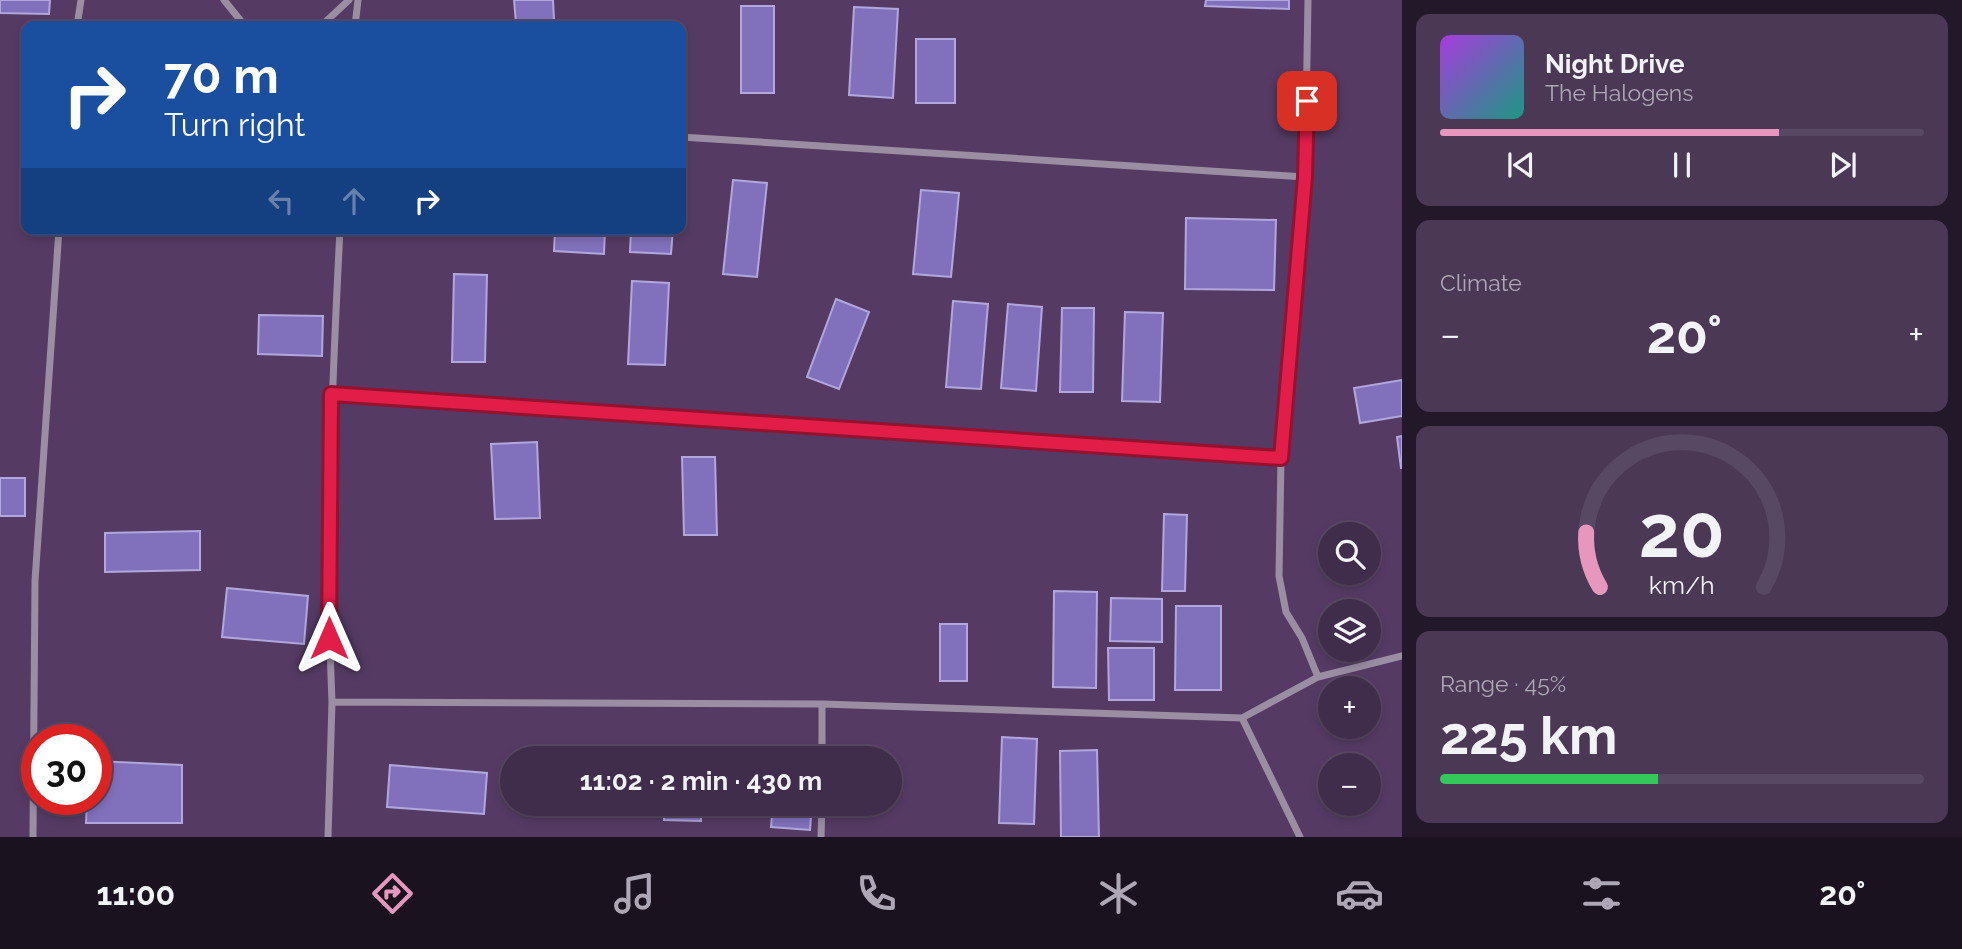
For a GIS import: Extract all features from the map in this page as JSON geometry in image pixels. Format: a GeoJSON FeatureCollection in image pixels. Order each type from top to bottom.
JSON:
{"type":"FeatureCollection","features":[{"type":"Feature","properties":{"kind":"street"},"geometry":{"type":"LineString","coordinates":[[78,21],[81,0]]}},
{"type":"Feature","properties":{"kind":"street"},"geometry":{"type":"LineString","coordinates":[[225,0],[241,21]]}},
{"type":"Feature","properties":{"kind":"street"},"geometry":{"type":"LineString","coordinates":[[326,21],[349,0]]}},
{"type":"Feature","properties":{"kind":"street"},"geometry":{"type":"LineString","coordinates":[[356,21],[358,0]]}},
{"type":"Feature","properties":{"kind":"street"},"geometry":{"type":"LineString","coordinates":[[332,702],[822,704],[1242,718],[1318,677],[1302,638],[1286,612],[1279,576],[1281,458],[1305,177],[1308,0]]}},
{"type":"Feature","properties":{"kind":"street"},"geometry":{"type":"LineString","coordinates":[[686,136],[1305,177]]}},
{"type":"Feature","properties":{"kind":"street"},"geometry":{"type":"LineString","coordinates":[[33,837],[35,581],[60,235]]}},
{"type":"Feature","properties":{"kind":"street"},"geometry":{"type":"LineString","coordinates":[[328,837],[332,702],[329,638],[331,394],[340,235]]}},
{"type":"Feature","properties":{"kind":"street"},"geometry":{"type":"LineString","coordinates":[[331,394],[1281,458]]}},
{"type":"Feature","properties":{"kind":"street"},"geometry":{"type":"LineString","coordinates":[[1322,676],[1402,656]]}},
{"type":"Feature","properties":{"kind":"street"},"geometry":{"type":"LineString","coordinates":[[822,704],[822,746]]}},
{"type":"Feature","properties":{"kind":"street"},"geometry":{"type":"LineString","coordinates":[[1242,718],[1300,837]]}},
{"type":"Feature","properties":{"kind":"street"},"geometry":{"type":"LineString","coordinates":[[821,837],[822,816]]}},
{"type":"Feature","properties":{"kind":"building"},"geometry":{"type":"Polygon","coordinates":[[[0,0],[50,0],[49,14],[0,13],[0,0]]]}},
{"type":"Feature","properties":{"kind":"building"},"geometry":{"type":"Polygon","coordinates":[[[514,0],[553,0],[554,20],[516,21],[514,0]]]}},
{"type":"Feature","properties":{"kind":"building"},"geometry":{"type":"Polygon","coordinates":[[[1206,0],[1289,0],[1289,9],[1205,6],[1206,0]]]}},
{"type":"Feature","properties":{"kind":"building"},"geometry":{"type":"Polygon","coordinates":[[[741,6],[774,6],[774,93],[741,93],[741,6]]]}},
{"type":"Feature","properties":{"kind":"building"},"geometry":{"type":"Polygon","coordinates":[[[854,7],[898,9],[893,98],[849,95],[854,7]]]}},
{"type":"Feature","properties":{"kind":"building"},"geometry":{"type":"Polygon","coordinates":[[[916,39],[955,39],[955,103],[916,103],[916,39]]]}},
{"type":"Feature","properties":{"kind":"building"},"geometry":{"type":"Polygon","coordinates":[[[733,180],[767,183],[757,277],[723,274],[733,180]]]}},
{"type":"Feature","properties":{"kind":"building"},"geometry":{"type":"Polygon","coordinates":[[[921,190],[959,193],[951,277],[913,274],[921,190]]]}},
{"type":"Feature","properties":{"kind":"building"},"geometry":{"type":"Polygon","coordinates":[[[1186,218],[1276,220],[1274,290],[1185,289],[1186,218]]]}},
{"type":"Feature","properties":{"kind":"building"},"geometry":{"type":"Polygon","coordinates":[[[555,235],[605,235],[604,254],[554,251],[555,235]]]}},
{"type":"Feature","properties":{"kind":"building"},"geometry":{"type":"Polygon","coordinates":[[[631,235],[673,235],[671,254],[630,252],[631,235]]]}},
{"type":"Feature","properties":{"kind":"building"},"geometry":{"type":"Polygon","coordinates":[[[454,274],[487,275],[485,362],[452,362],[454,274]]]}},
{"type":"Feature","properties":{"kind":"building"},"geometry":{"type":"Polygon","coordinates":[[[632,281],[669,283],[665,365],[628,364],[632,281]]]}},
{"type":"Feature","properties":{"kind":"building"},"geometry":{"type":"Polygon","coordinates":[[[836,299],[869,312],[839,389],[807,377],[836,299]]]}},
{"type":"Feature","properties":{"kind":"building"},"geometry":{"type":"Polygon","coordinates":[[[953,301],[988,304],[981,389],[946,387],[953,301]]]}},
{"type":"Feature","properties":{"kind":"building"},"geometry":{"type":"Polygon","coordinates":[[[1008,304],[1042,307],[1036,391],[1001,388],[1008,304]]]}},
{"type":"Feature","properties":{"kind":"building"},"geometry":{"type":"Polygon","coordinates":[[[1062,308],[1094,308],[1093,392],[1060,392],[1062,308]]]}},
{"type":"Feature","properties":{"kind":"building"},"geometry":{"type":"Polygon","coordinates":[[[1125,312],[1163,313],[1160,402],[1122,401],[1125,312]]]}},
{"type":"Feature","properties":{"kind":"building"},"geometry":{"type":"Polygon","coordinates":[[[259,315],[323,316],[322,356],[258,354],[259,315]]]}},
{"type":"Feature","properties":{"kind":"building"},"geometry":{"type":"Polygon","coordinates":[[[1402,380],[1402,416],[1360,423],[1354,388],[1402,380]]]}},
{"type":"Feature","properties":{"kind":"building"},"geometry":{"type":"Polygon","coordinates":[[[1402,436],[1402,468],[1401,468],[1397,437],[1402,436]]]}},
{"type":"Feature","properties":{"kind":"building"},"geometry":{"type":"Polygon","coordinates":[[[537,442],[540,518],[495,519],[491,444],[537,442]]]}},
{"type":"Feature","properties":{"kind":"building"},"geometry":{"type":"Polygon","coordinates":[[[682,457],[715,457],[717,535],[684,535],[682,457]]]}},
{"type":"Feature","properties":{"kind":"building"},"geometry":{"type":"Polygon","coordinates":[[[0,478],[25,478],[25,516],[0,516],[0,478]]]}},
{"type":"Feature","properties":{"kind":"building"},"geometry":{"type":"Polygon","coordinates":[[[1164,514],[1187,515],[1185,591],[1162,591],[1164,514]]]}},
{"type":"Feature","properties":{"kind":"building"},"geometry":{"type":"Polygon","coordinates":[[[200,531],[200,570],[105,572],[105,533],[200,531]]]}},
{"type":"Feature","properties":{"kind":"building"},"geometry":{"type":"Polygon","coordinates":[[[227,588],[308,596],[304,644],[222,637],[227,588]]]}},
{"type":"Feature","properties":{"kind":"building"},"geometry":{"type":"Polygon","coordinates":[[[1054,591],[1097,592],[1096,688],[1053,687],[1054,591]]]}},
{"type":"Feature","properties":{"kind":"building"},"geometry":{"type":"Polygon","coordinates":[[[1111,598],[1162,599],[1162,642],[1110,641],[1111,598]]]}},
{"type":"Feature","properties":{"kind":"building"},"geometry":{"type":"Polygon","coordinates":[[[1176,606],[1221,606],[1221,690],[1175,690],[1176,606]]]}},
{"type":"Feature","properties":{"kind":"building"},"geometry":{"type":"Polygon","coordinates":[[[940,624],[967,624],[967,681],[940,681],[940,624]]]}},
{"type":"Feature","properties":{"kind":"building"},"geometry":{"type":"Polygon","coordinates":[[[1108,648],[1154,648],[1154,700],[1109,700],[1108,648]]]}},
{"type":"Feature","properties":{"kind":"building"},"geometry":{"type":"Polygon","coordinates":[[[1002,737],[1037,739],[1034,824],[999,823],[1002,737]]]}},
{"type":"Feature","properties":{"kind":"building"},"geometry":{"type":"Polygon","coordinates":[[[1097,750],[1099,837],[1061,837],[1060,751],[1097,750]]]}},
{"type":"Feature","properties":{"kind":"building"},"geometry":{"type":"Polygon","coordinates":[[[112,762],[182,765],[182,823],[86,823],[86,815],[112,815],[112,762]]]}},
{"type":"Feature","properties":{"kind":"building"},"geometry":{"type":"Polygon","coordinates":[[[390,765],[487,773],[484,814],[387,807],[390,765]]]}},
{"type":"Feature","properties":{"kind":"building"},"geometry":{"type":"Polygon","coordinates":[[[664,816],[701,816],[701,821],[664,820],[664,816]]]}},
{"type":"Feature","properties":{"kind":"building"},"geometry":{"type":"Polygon","coordinates":[[[772,816],[811,816],[810,830],[771,827],[772,816]]]}},
{"type":"Feature","properties":{"kind":"route"},"geometry":{"type":"LineString","coordinates":[[329,638],[331,394],[1281,458],[1305,177],[1307,101]]}}]}
